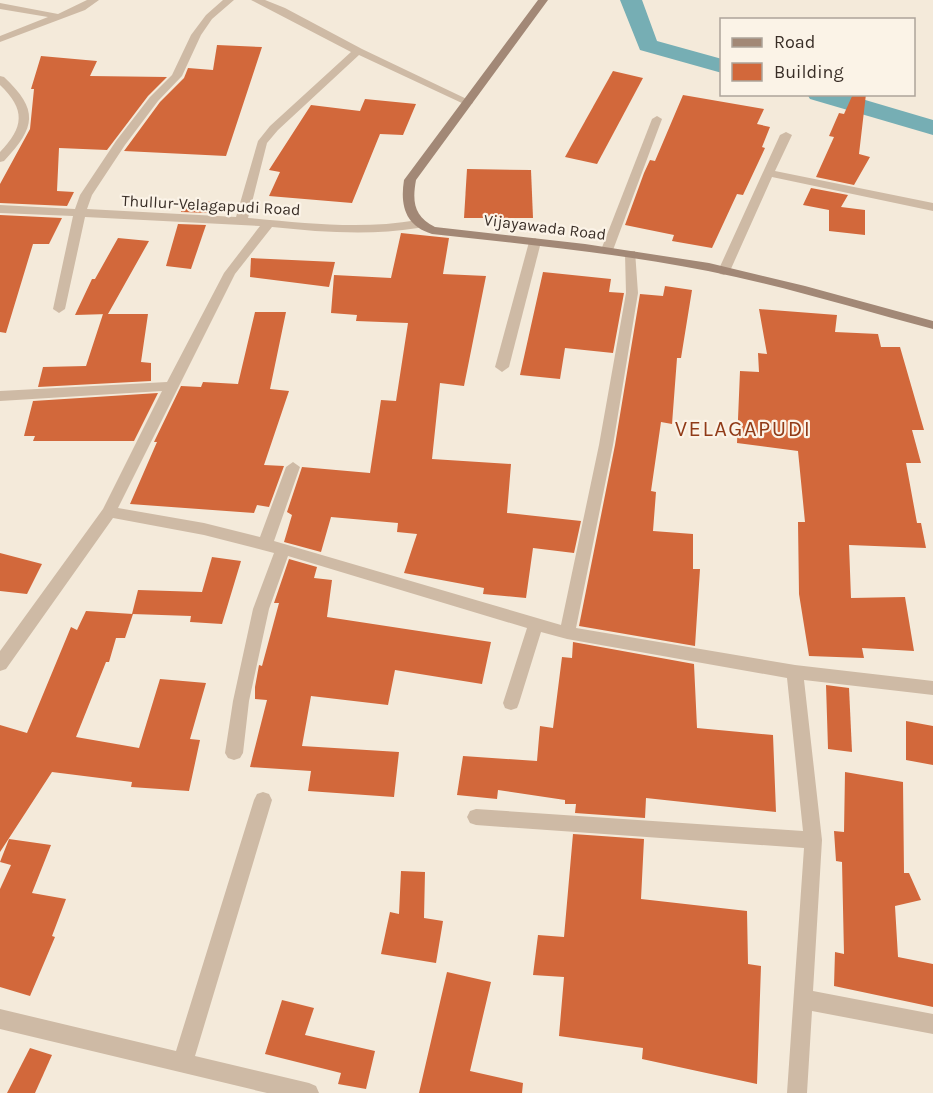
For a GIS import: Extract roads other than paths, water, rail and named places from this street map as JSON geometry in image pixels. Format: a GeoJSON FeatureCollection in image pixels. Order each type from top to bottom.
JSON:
{"type":"FeatureCollection","features":[{"type":"Feature","properties":{"kind":"main road"},"geometry":{"type":"LineString","coordinates":[[418,224],[407,204],[410,180],[543,0]]}},
{"type":"Feature","properties":{"kind":"main road","name":"Vijayawada Road"},"geometry":{"type":"LineString","coordinates":[[418,224],[432,230],[607,250],[724,271],[819,293],[933,325]]}},
{"type":"Feature","properties":{"kind":"street"},"geometry":{"type":"LineString","coordinates":[[0,39],[82,8],[94,0]]}},
{"type":"Feature","properties":{"kind":"street"},"geometry":{"type":"LineString","coordinates":[[59,309],[86,195],[120,143],[154,99],[177,76],[196,35],[209,17],[229,0]]}},
{"type":"Feature","properties":{"kind":"street"},"geometry":{"type":"LineString","coordinates":[[256,0],[282,10],[358,51],[468,102]]}},
{"type":"Feature","properties":{"kind":"street"},"geometry":{"type":"LineString","coordinates":[[0,6],[57,17]]}},
{"type":"Feature","properties":{"kind":"street"},"geometry":{"type":"LineString","coordinates":[[241,221],[262,143],[274,128],[358,51]]}},
{"type":"Feature","properties":{"kind":"street"},"geometry":{"type":"LineString","coordinates":[[0,79],[10,87],[23,106],[26,119],[25,128],[18,141],[0,159]]}},
{"type":"Feature","properties":{"kind":"street"},"geometry":{"type":"LineString","coordinates":[[607,250],[657,119]]}},
{"type":"Feature","properties":{"kind":"street"},"geometry":{"type":"LineString","coordinates":[[724,271],[786,135]]}},
{"type":"Feature","properties":{"kind":"street"},"geometry":{"type":"LineString","coordinates":[[768,173],[933,207]]}},
{"type":"Feature","properties":{"kind":"street","name":"Thullur-Velagapudi Road"},"geometry":{"type":"LineString","coordinates":[[0,209],[241,221],[348,231],[380,231],[418,224]]}},
{"type":"Feature","properties":{"kind":"street"},"geometry":{"type":"LineString","coordinates":[[0,664],[109,512],[230,273],[269,223]]}},
{"type":"Feature","properties":{"kind":"street"},"geometry":{"type":"LineString","coordinates":[[502,367],[536,242]]}},
{"type":"Feature","properties":{"kind":"street"},"geometry":{"type":"LineString","coordinates":[[567,633],[606,445],[632,292],[632,254]]}},
{"type":"Feature","properties":{"kind":"street"},"geometry":{"type":"LineString","coordinates":[[0,396],[171,386]]}},
{"type":"Feature","properties":{"kind":"street"},"geometry":{"type":"LineString","coordinates":[[265,544],[293,467]]}},
{"type":"Feature","properties":{"kind":"street"},"geometry":{"type":"LineString","coordinates":[[109,512],[204,529],[265,544],[567,633],[795,672],[933,688]]}},
{"type":"Feature","properties":{"kind":"street"},"geometry":{"type":"LineString","coordinates":[[234,753],[241,701],[261,609],[283,549]]}},
{"type":"Feature","properties":{"kind":"street"},"geometry":{"type":"LineString","coordinates":[[511,703],[536,624]]}},
{"type":"Feature","properties":{"kind":"street"},"geometry":{"type":"LineString","coordinates":[[795,672],[813,840],[797,1093]]}},
{"type":"Feature","properties":{"kind":"street"},"geometry":{"type":"LineString","coordinates":[[182,1064],[263,800]]}},
{"type":"Feature","properties":{"kind":"street"},"geometry":{"type":"LineString","coordinates":[[476,817],[813,840]]}},
{"type":"Feature","properties":{"kind":"street"},"geometry":{"type":"LineString","coordinates":[[802,999],[933,1024]]}},
{"type":"Feature","properties":{"kind":"street"},"geometry":{"type":"LineString","coordinates":[[0,1019],[309,1093]]}},
{"type":"Feature","properties":{"kind":"waterway"},"geometry":{"type":"LineString","coordinates":[[631,0],[648,45],[720,65]]}},
{"type":"Feature","properties":{"kind":"waterway"},"geometry":{"type":"LineString","coordinates":[[825,96],[933,128]]}},
{"type":"Feature","properties":{"kind":"district","name":"VELAGAPUDI"},"geometry":{"type":"Point","coordinates":[743,429]}}]}
